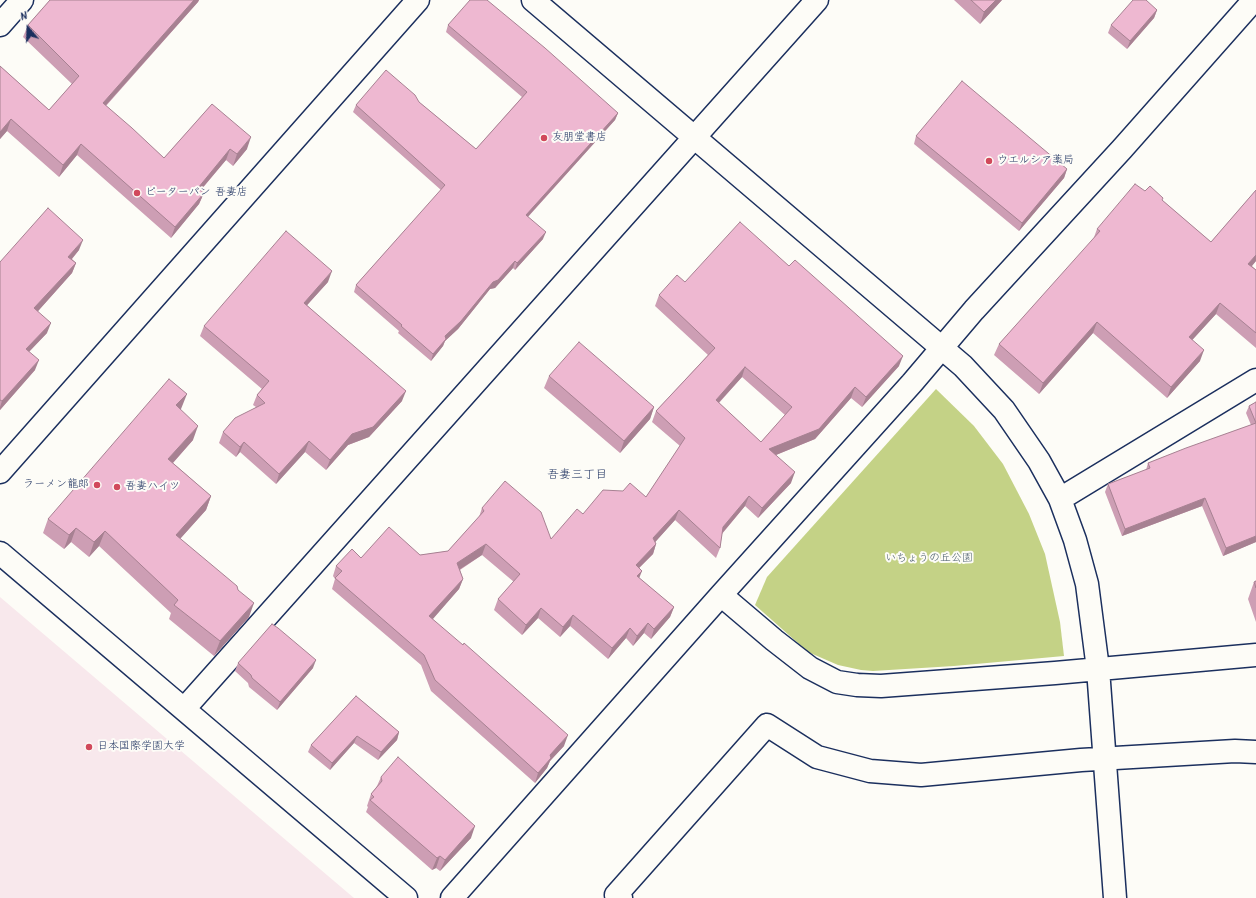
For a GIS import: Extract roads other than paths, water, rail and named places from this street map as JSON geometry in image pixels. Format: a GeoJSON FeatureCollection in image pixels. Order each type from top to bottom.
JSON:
{"type":"FeatureCollection","features":[{"type":"Feature","properties":{"kind":"street"},"geometry":{"type":"LineString","coordinates":[[0,25],[22,0]]}},
{"type":"Feature","properties":{"kind":"street"},"geometry":{"type":"LineString","coordinates":[[0,472],[418,0]]}},
{"type":"Feature","properties":{"kind":"street"},"geometry":{"type":"LineString","coordinates":[[533,0],[963,366],[1004,410],[1039,461],[1060,499],[1075,540],[1087,584],[1098,669],[1115,898]]}},
{"type":"Feature","properties":{"kind":"street"},"geometry":{"type":"LineString","coordinates":[[184,709],[817,0]]}},
{"type":"Feature","properties":{"kind":"street"},"geometry":{"type":"LineString","coordinates":[[452,898],[943,348],[974,310],[1117,154],[1246,3]]}},
{"type":"Feature","properties":{"kind":"street"},"geometry":{"type":"LineString","coordinates":[[1060,499],[1256,380]]}},
{"type":"Feature","properties":{"kind":"street"},"geometry":{"type":"LineString","coordinates":[[0,552],[406,898]]}},
{"type":"Feature","properties":{"kind":"street"},"geometry":{"type":"LineString","coordinates":[[721,595],[810,668],[837,682],[881,686],[1055,674],[1256,655]]}},
{"type":"Feature","properties":{"kind":"street"},"geometry":{"type":"LineString","coordinates":[[621,898],[616,895],[767,725],[817,757],[870,771],[921,775],[1081,760],[1235,751],[1256,752]]}},
{"type":"Feature","properties":{"kind":"place","name":"友朋堂書店"},"geometry":{"type":"Point","coordinates":[544,138]}},
{"type":"Feature","properties":{"kind":"place","name":"ウエルシア薬局"},"geometry":{"type":"Point","coordinates":[989,161]}},
{"type":"Feature","properties":{"kind":"place","name":"ピーターパン 吾妻店"},"geometry":{"type":"Point","coordinates":[137,193]}},
{"type":"Feature","properties":{"kind":"place","name":"ラーメン龍郎"},"geometry":{"type":"Point","coordinates":[97,485]}},
{"type":"Feature","properties":{"kind":"place","name":"吾妻ハイツ"},"geometry":{"type":"Point","coordinates":[117,487]}},
{"type":"Feature","properties":{"kind":"place","name":"日本国際学園大学"},"geometry":{"type":"Point","coordinates":[89,747]}},
{"type":"Feature","properties":{"kind":"district","name":"吾妻三丁目"},"geometry":{"type":"Point","coordinates":[577,476]}},
{"type":"Feature","properties":{"kind":"park label","name":"いちょうの丘公園"},"geometry":{"type":"Point","coordinates":[929,559]}}]}
